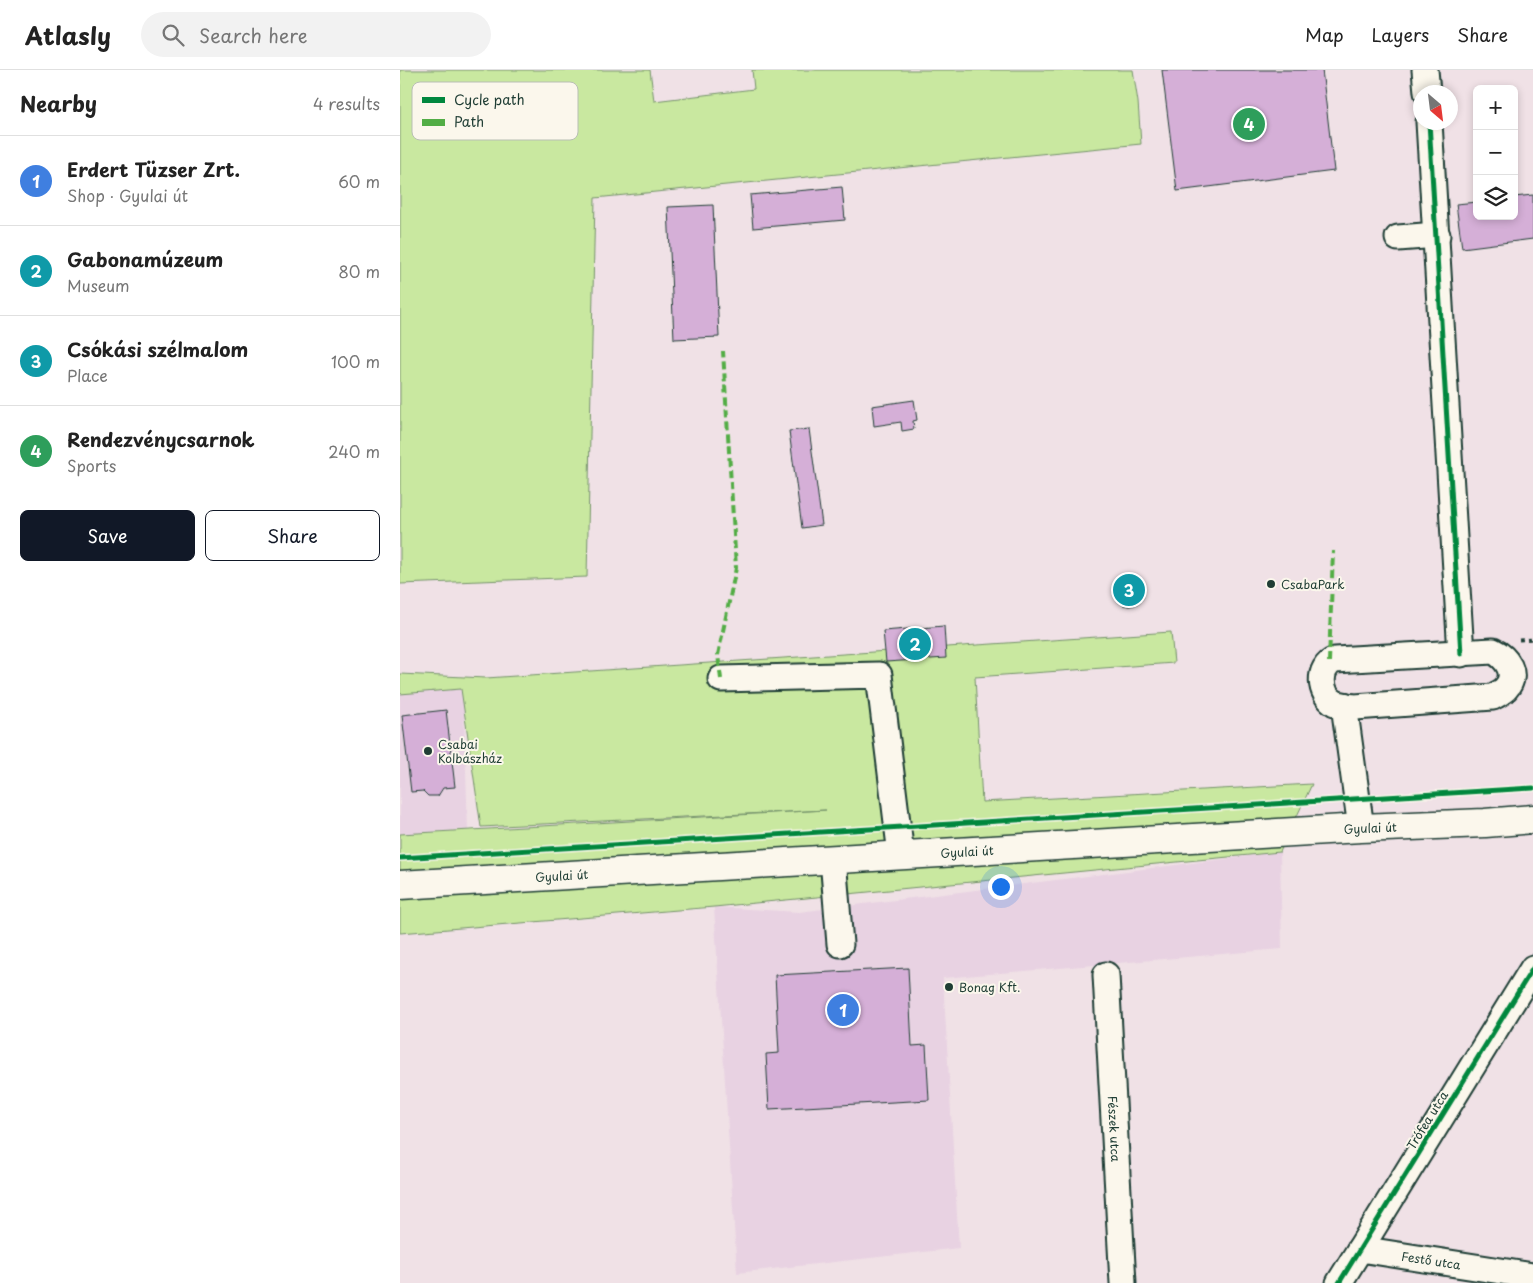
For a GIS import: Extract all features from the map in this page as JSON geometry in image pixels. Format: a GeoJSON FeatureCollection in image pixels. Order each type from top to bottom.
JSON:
{"type":"FeatureCollection","features":[{"type":"Feature","properties":{"kind":"main road","name":"Gyulai út"},"geometry":{"type":"LineString","coordinates":[[400,885],[1533,819]]}},
{"type":"Feature","properties":{"kind":"street"},"geometry":{"type":"LineString","coordinates":[[1425,70],[1426,85]]}},
{"type":"Feature","properties":{"kind":"street"},"geometry":{"type":"LineString","coordinates":[[1430,130],[1461,654]]}},
{"type":"Feature","properties":{"kind":"street"},"geometry":{"type":"LineString","coordinates":[[1398,238],[1437,235]]}},
{"type":"Feature","properties":{"kind":"street"},"geometry":{"type":"LineString","coordinates":[[1493,652],[1501,655],[1507,661],[1510,669],[1511,678],[1508,687],[1493,697],[1344,706],[1337,704],[1324,692],[1322,674],[1329,662],[1335,660],[1493,652]]}},
{"type":"Feature","properties":{"kind":"street"},"geometry":{"type":"LineString","coordinates":[[721,679],[879,675],[901,855]]}},
{"type":"Feature","properties":{"kind":"street"},"geometry":{"type":"LineString","coordinates":[[1344,706],[1361,828]]}},
{"type":"Feature","properties":{"kind":"street"},"geometry":{"type":"LineString","coordinates":[[833,859],[840,944]]}},
{"type":"Feature","properties":{"kind":"street","name":"Trófea utca"},"geometry":{"type":"LineString","coordinates":[[1339,1283],[1533,968]]}},
{"type":"Feature","properties":{"kind":"street","name":"Fészek utca"},"geometry":{"type":"LineString","coordinates":[[1106,975],[1123,1283]]}},
{"type":"Feature","properties":{"kind":"street","name":"Festő utca"},"geometry":{"type":"LineString","coordinates":[[1360,1248],[1533,1276]]}},
{"type":"Feature","properties":{"kind":"shaded area"},"geometry":{"type":"Polygon","coordinates":[[[463,683],[468,830],[400,834],[400,685],[463,683]]]}},
{"type":"Feature","properties":{"kind":"shaded area"},"geometry":{"type":"Polygon","coordinates":[[[1280,852],[1282,949],[943,978],[959,1248],[737,1273],[714,907],[799,912],[1280,852]]]}},
{"type":"Feature","properties":{"kind":"green space"},"geometry":{"type":"Polygon","coordinates":[[[400,70],[650,70],[654,101],[754,89],[752,70],[1133,70],[1138,102],[1141,144],[595,198],[587,577],[400,584],[400,70]]]}},
{"type":"Feature","properties":{"kind":"green space"},"geometry":{"type":"Polygon","coordinates":[[[1171,632],[1174,663],[975,677],[982,802],[1312,784],[1280,852],[714,907],[400,933],[400,834],[826,810],[481,827],[461,689],[400,694],[400,674],[486,678],[1171,632]]]}},
{"type":"Feature","properties":{"kind":"building"},"geometry":{"type":"Polygon","coordinates":[[[1162,70],[1322,70],[1334,171],[1177,191],[1162,70]]]}},
{"type":"Feature","properties":{"kind":"building"},"geometry":{"type":"Polygon","coordinates":[[[842,187],[845,220],[753,228],[750,195],[842,187]]]}},
{"type":"Feature","properties":{"kind":"building"},"geometry":{"type":"Polygon","coordinates":[[[1533,195],[1533,239],[1462,248],[1456,204],[1473,202],[1473,220],[1518,220],[1518,197],[1533,195]]]}},
{"type":"Feature","properties":{"kind":"building"},"geometry":{"type":"Polygon","coordinates":[[[713,205],[719,337],[674,339],[668,207],[713,205]]]}},
{"type":"Feature","properties":{"kind":"building"},"geometry":{"type":"Polygon","coordinates":[[[914,400],[917,420],[913,421],[914,429],[902,431],[901,422],[874,426],[872,406],[914,400]]]}},
{"type":"Feature","properties":{"kind":"building"},"geometry":{"type":"Polygon","coordinates":[[[809,429],[822,525],[802,528],[789,431],[809,429]]]}},
{"type":"Feature","properties":{"kind":"building"},"geometry":{"type":"Polygon","coordinates":[[[1129,576],[1135,577],[1143,585],[1143,597],[1135,605],[1129,606],[1123,605],[1115,597],[1114,591],[1115,585],[1123,577],[1129,576]]]}},
{"type":"Feature","properties":{"kind":"building"},"geometry":{"type":"Polygon","coordinates":[[[944,626],[946,658],[886,662],[883,631],[944,626]]]}},
{"type":"Feature","properties":{"kind":"building","name":"Csabai Kolbászház"},"geometry":{"type":"Polygon","coordinates":[[[446,710],[455,787],[443,788],[438,796],[428,796],[423,791],[411,792],[402,715],[446,710]]]}},
{"type":"Feature","properties":{"kind":"building"},"geometry":{"type":"Polygon","coordinates":[[[908,968],[912,1046],[926,1045],[929,1100],[769,1109],[766,1054],[779,1053],[775,975],[908,968]]]}},
{"type":"Feature","properties":{"kind":"marked path"},"geometry":{"type":"LineString","coordinates":[[721,679],[718,655],[736,568],[723,351]]}},
{"type":"Feature","properties":{"kind":"marked path"},"geometry":{"type":"LineString","coordinates":[[1329,662],[1333,551]]}},
{"type":"Feature","properties":{"kind":"cycle path"},"geometry":{"type":"LineString","coordinates":[[1429,130],[1461,654]]}},
{"type":"Feature","properties":{"kind":"cycle path"},"geometry":{"type":"LineString","coordinates":[[400,858],[1533,788]]}},
{"type":"Feature","properties":{"kind":"cycle path"},"geometry":{"type":"LineString","coordinates":[[1339,1283],[1533,968]]}},
{"type":"Feature","properties":{"kind":"place","name":"Rendezvénycsarnok"},"geometry":{"type":"Point","coordinates":[1249,124]}},
{"type":"Feature","properties":{"kind":"place","name":"CsabaPark"},"geometry":{"type":"Point","coordinates":[1271,584]}},
{"type":"Feature","properties":{"kind":"place","name":"Csókási szélmalom"},"geometry":{"type":"Point","coordinates":[1129,590]}},
{"type":"Feature","properties":{"kind":"place","name":"Gabonamúzeum"},"geometry":{"type":"Point","coordinates":[915,644]}},
{"type":"Feature","properties":{"kind":"place","name":"Csabai Kolbászház"},"geometry":{"type":"Point","coordinates":[428,751]}},
{"type":"Feature","properties":{"kind":"place","name":"Bonag Kft."},"geometry":{"type":"Point","coordinates":[949,987]}},
{"type":"Feature","properties":{"kind":"place","name":"Erdert Tüzser Zrt."},"geometry":{"type":"Point","coordinates":[843,1010]}}]}
